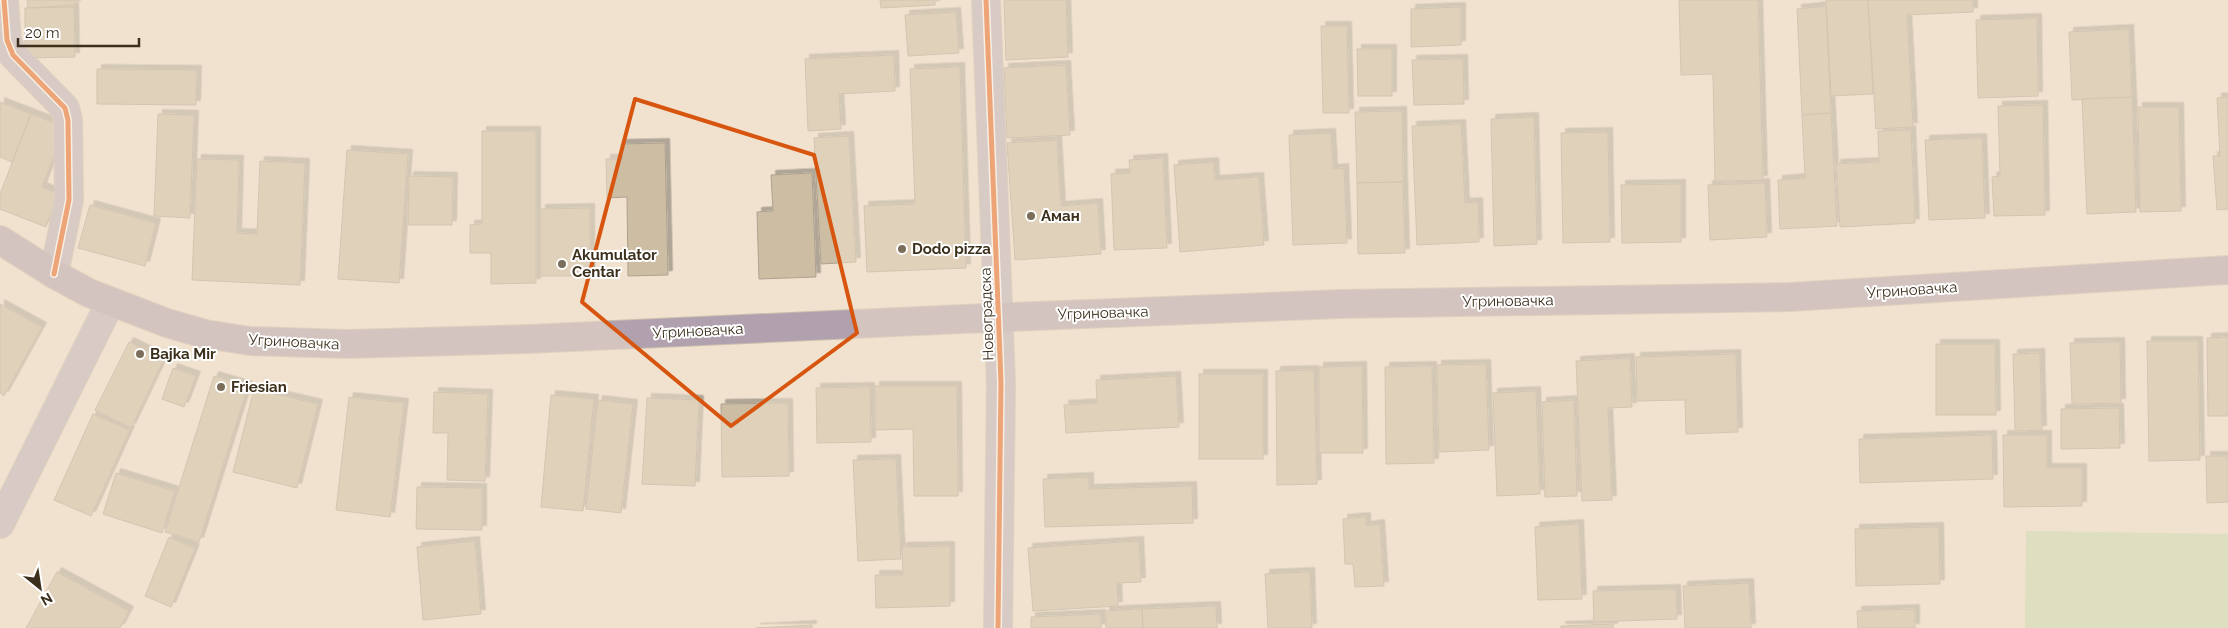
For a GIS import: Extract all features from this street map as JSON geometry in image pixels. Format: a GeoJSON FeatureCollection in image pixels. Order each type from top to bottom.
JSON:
{"type":"FeatureCollection","features":[{"type":"Feature","properties":{"kind":"main road","name":"Угриновачка"},"geometry":{"type":"LineString","coordinates":[[0,240],[54,274],[110,303],[205,334],[250,340],[347,344],[528,340],[1000,317],[1340,304],[1790,297],[2228,270]]}},
{"type":"Feature","properties":{"kind":"street"},"geometry":{"type":"LineString","coordinates":[[4,0],[7,40],[13,55],[65,108],[68,120],[69,200],[54,274]]}},
{"type":"Feature","properties":{"kind":"street","name":"Новоградска"},"geometry":{"type":"LineString","coordinates":[[986,0],[1000,317],[998,628]]}},
{"type":"Feature","properties":{"kind":"street"},"geometry":{"type":"LineString","coordinates":[[0,524],[110,303]]}},
{"type":"Feature","properties":{"kind":"highlighted area"},"geometry":{"type":"Polygon","coordinates":[[[635,99],[814,155],[857,333],[731,426],[582,302],[635,99]]]}},
{"type":"Feature","properties":{"kind":"green space"},"geometry":{"type":"Polygon","coordinates":[[[2026,531],[2228,534],[2228,628],[2025,628],[2026,531]]]}},
{"type":"Feature","properties":{"kind":"building"},"geometry":{"type":"Polygon","coordinates":[[[27,0],[76,0],[76,5],[28,8],[27,0]]]}},
{"type":"Feature","properties":{"kind":"building"},"geometry":{"type":"Polygon","coordinates":[[[880,0],[935,0],[935,5],[881,8],[880,0]]]}},
{"type":"Feature","properties":{"kind":"building"},"geometry":{"type":"Polygon","coordinates":[[[1004,0],[1066,0],[1068,57],[1006,60],[1004,0]]]}},
{"type":"Feature","properties":{"kind":"building"},"geometry":{"type":"Polygon","coordinates":[[[1679,0],[1758,0],[1763,180],[1715,181],[1713,74],[1681,75],[1679,0]]]}},
{"type":"Feature","properties":{"kind":"building"},"geometry":{"type":"Polygon","coordinates":[[[1826,0],[1868,0],[1873,94],[1831,96],[1826,0]]]}},
{"type":"Feature","properties":{"kind":"building"},"geometry":{"type":"Polygon","coordinates":[[[1868,0],[1973,0],[1973,12],[1907,15],[1913,127],[1876,129],[1868,0]]]}},
{"type":"Feature","properties":{"kind":"building"},"geometry":{"type":"Polygon","coordinates":[[[1826,6],[1831,113],[1802,115],[1797,9],[1826,6]]]}},
{"type":"Feature","properties":{"kind":"building"},"geometry":{"type":"Polygon","coordinates":[[[74,7],[75,57],[25,58],[25,8],[74,7]]]}},
{"type":"Feature","properties":{"kind":"building"},"geometry":{"type":"Polygon","coordinates":[[[1461,7],[1461,45],[1411,47],[1411,9],[1461,7]]]}},
{"type":"Feature","properties":{"kind":"building"},"geometry":{"type":"Polygon","coordinates":[[[956,12],[959,53],[908,56],[905,15],[956,12]]]}},
{"type":"Feature","properties":{"kind":"building"},"geometry":{"type":"Polygon","coordinates":[[[2037,18],[2038,96],[1978,98],[1976,20],[2037,18]]]}},
{"type":"Feature","properties":{"kind":"building"},"geometry":{"type":"Polygon","coordinates":[[[1321,26],[1347,26],[1349,113],[1323,113],[1321,26]]]}},
{"type":"Feature","properties":{"kind":"building"},"geometry":{"type":"Polygon","coordinates":[[[2129,29],[2132,97],[2072,100],[2069,32],[2129,29]]]}},
{"type":"Feature","properties":{"kind":"building"},"geometry":{"type":"Polygon","coordinates":[[[1357,49],[1392,49],[1392,96],[1358,96],[1357,49]]]}},
{"type":"Feature","properties":{"kind":"building"},"geometry":{"type":"Polygon","coordinates":[[[894,55],[895,91],[839,94],[841,129],[808,131],[805,59],[894,55]]]}},
{"type":"Feature","properties":{"kind":"building"},"geometry":{"type":"Polygon","coordinates":[[[1463,59],[1464,104],[1414,105],[1412,60],[1463,59]]]}},
{"type":"Feature","properties":{"kind":"building"},"geometry":{"type":"Polygon","coordinates":[[[1066,65],[1070,135],[1007,138],[1004,68],[1066,65]]]}},
{"type":"Feature","properties":{"kind":"building"},"geometry":{"type":"Polygon","coordinates":[[[960,67],[966,268],[867,272],[864,206],[915,204],[910,69],[960,67]]]}},
{"type":"Feature","properties":{"kind":"building"},"geometry":{"type":"Polygon","coordinates":[[[97,69],[197,70],[196,105],[97,104],[97,69]]]}},
{"type":"Feature","properties":{"kind":"building"},"geometry":{"type":"Polygon","coordinates":[[[2132,97],[2136,212],[2087,214],[2082,99],[2132,97]]]}},
{"type":"Feature","properties":{"kind":"building"},"geometry":{"type":"Polygon","coordinates":[[[2228,97],[2228,209],[2217,210],[2213,156],[2220,156],[2217,98],[2228,97]]]}},
{"type":"Feature","properties":{"kind":"building"},"geometry":{"type":"Polygon","coordinates":[[[0,102],[31,114],[12,162],[0,157],[0,102]]]}},
{"type":"Feature","properties":{"kind":"building"},"geometry":{"type":"Polygon","coordinates":[[[2043,105],[2045,215],[1994,216],[1992,177],[2000,176],[1998,106],[2043,105]]]}},
{"type":"Feature","properties":{"kind":"building"},"geometry":{"type":"Polygon","coordinates":[[[2138,107],[2179,107],[2181,211],[2140,212],[2138,107]]]}},
{"type":"Feature","properties":{"kind":"building"},"geometry":{"type":"Polygon","coordinates":[[[1402,111],[1403,182],[1357,183],[1355,112],[1402,111]]]}},
{"type":"Feature","properties":{"kind":"building"},"geometry":{"type":"Polygon","coordinates":[[[1831,113],[1837,226],[1780,229],[1778,180],[1805,178],[1802,115],[1831,113]]]}},
{"type":"Feature","properties":{"kind":"building"},"geometry":{"type":"Polygon","coordinates":[[[31,114],[65,127],[42,187],[58,194],[46,227],[0,209],[0,194],[31,114]]]}},
{"type":"Feature","properties":{"kind":"building"},"geometry":{"type":"Polygon","coordinates":[[[158,114],[194,115],[190,218],[154,216],[158,114]]]}},
{"type":"Feature","properties":{"kind":"building"},"geometry":{"type":"Polygon","coordinates":[[[1534,117],[1537,244],[1494,246],[1491,119],[1534,117]]]}},
{"type":"Feature","properties":{"kind":"building"},"geometry":{"type":"Polygon","coordinates":[[[1461,124],[1465,203],[1478,202],[1479,242],[1417,245],[1412,126],[1461,124]]]}},
{"type":"Feature","properties":{"kind":"building"},"geometry":{"type":"Polygon","coordinates":[[[1911,130],[1915,223],[1840,227],[1836,164],[1879,162],[1878,131],[1911,130]]]}},
{"type":"Feature","properties":{"kind":"building"},"geometry":{"type":"Polygon","coordinates":[[[482,131],[536,131],[536,283],[491,284],[491,253],[470,253],[470,225],[482,224],[482,131]]]}},
{"type":"Feature","properties":{"kind":"building"},"geometry":{"type":"Polygon","coordinates":[[[1608,132],[1610,242],[1563,243],[1561,133],[1608,132]]]}},
{"type":"Feature","properties":{"kind":"building"},"geometry":{"type":"Polygon","coordinates":[[[1331,133],[1333,169],[1344,168],[1347,243],[1293,245],[1289,135],[1331,133]]]}},
{"type":"Feature","properties":{"kind":"building"},"geometry":{"type":"Polygon","coordinates":[[[849,136],[856,262],[821,264],[814,138],[849,136]]]}},
{"type":"Feature","properties":{"kind":"building"},"geometry":{"type":"Polygon","coordinates":[[[1982,138],[1985,218],[1929,220],[1925,140],[1982,138]]]}},
{"type":"Feature","properties":{"kind":"building"},"geometry":{"type":"Polygon","coordinates":[[[1057,140],[1061,206],[1098,203],[1101,254],[1015,260],[1007,143],[1057,140]]]}},
{"type":"Feature","properties":{"kind":"building"},"geometry":{"type":"Polygon","coordinates":[[[665,143],[668,275],[628,276],[627,197],[607,198],[606,159],[622,159],[621,144],[665,143]]]}},
{"type":"Feature","properties":{"kind":"building"},"geometry":{"type":"Polygon","coordinates":[[[347,150],[408,154],[399,283],[338,279],[347,150]]]}},
{"type":"Feature","properties":{"kind":"building"},"geometry":{"type":"Polygon","coordinates":[[[1163,158],[1167,248],[1114,250],[1111,174],[1130,173],[1129,160],[1163,158]]]}},
{"type":"Feature","properties":{"kind":"building"},"geometry":{"type":"Polygon","coordinates":[[[197,159],[239,160],[237,233],[257,234],[260,161],[305,163],[300,285],[192,280],[197,159]]]}},
{"type":"Feature","properties":{"kind":"building"},"geometry":{"type":"Polygon","coordinates":[[[1214,162],[1215,180],[1259,177],[1264,245],[1180,252],[1174,165],[1214,162]]]}},
{"type":"Feature","properties":{"kind":"building"},"geometry":{"type":"Polygon","coordinates":[[[812,173],[816,277],[759,279],[757,212],[773,211],[771,175],[812,173]]]}},
{"type":"Feature","properties":{"kind":"building"},"geometry":{"type":"Polygon","coordinates":[[[409,176],[453,177],[452,225],[408,225],[409,176]]]}},
{"type":"Feature","properties":{"kind":"building"},"geometry":{"type":"Polygon","coordinates":[[[1403,182],[1405,253],[1358,254],[1357,183],[1403,182]]]}},
{"type":"Feature","properties":{"kind":"building"},"geometry":{"type":"Polygon","coordinates":[[[1765,183],[1767,237],[1710,240],[1708,185],[1765,183]]]}},
{"type":"Feature","properties":{"kind":"building"},"geometry":{"type":"Polygon","coordinates":[[[1681,184],[1681,242],[1622,243],[1621,185],[1681,184]]]}},
{"type":"Feature","properties":{"kind":"building"},"geometry":{"type":"Polygon","coordinates":[[[90,205],[156,223],[145,266],[78,248],[90,205]]]}},
{"type":"Feature","properties":{"kind":"building"},"geometry":{"type":"Polygon","coordinates":[[[590,208],[590,276],[541,276],[541,209],[590,208]]]}},
{"type":"Feature","properties":{"kind":"building"},"geometry":{"type":"Polygon","coordinates":[[[0,304],[42,327],[4,396],[0,393],[0,304]]]}},
{"type":"Feature","properties":{"kind":"building"},"geometry":{"type":"Polygon","coordinates":[[[2228,337],[2228,416],[2208,416],[2207,338],[2228,337]]]}},
{"type":"Feature","properties":{"kind":"building"},"geometry":{"type":"Polygon","coordinates":[[[2147,341],[2198,341],[2200,460],[2149,461],[2147,341]]]}},
{"type":"Feature","properties":{"kind":"building"},"geometry":{"type":"Polygon","coordinates":[[[129,342],[164,359],[131,428],[95,410],[129,342]]]}},
{"type":"Feature","properties":{"kind":"building"},"geometry":{"type":"Polygon","coordinates":[[[2120,342],[2121,403],[2072,404],[2070,343],[2120,342]]]}},
{"type":"Feature","properties":{"kind":"building"},"geometry":{"type":"Polygon","coordinates":[[[1936,344],[1995,344],[1996,415],[1936,415],[1936,344]]]}},
{"type":"Feature","properties":{"kind":"building"},"geometry":{"type":"Polygon","coordinates":[[[2040,353],[2042,430],[2015,431],[2013,354],[2040,353]]]}},
{"type":"Feature","properties":{"kind":"building"},"geometry":{"type":"Polygon","coordinates":[[[1736,354],[1738,432],[1686,434],[1685,400],[1637,401],[1636,357],[1736,354]]]}},
{"type":"Feature","properties":{"kind":"building"},"geometry":{"type":"Polygon","coordinates":[[[1630,358],[1632,407],[1608,408],[1612,500],[1582,501],[1576,361],[1630,358]]]}},
{"type":"Feature","properties":{"kind":"building"},"geometry":{"type":"Polygon","coordinates":[[[1486,364],[1489,450],[1439,452],[1437,365],[1486,364]]]}},
{"type":"Feature","properties":{"kind":"building"},"geometry":{"type":"Polygon","coordinates":[[[1362,366],[1363,453],[1319,453],[1319,367],[1362,366]]]}},
{"type":"Feature","properties":{"kind":"building"},"geometry":{"type":"Polygon","coordinates":[[[1432,366],[1434,463],[1386,464],[1385,367],[1432,366]]]}},
{"type":"Feature","properties":{"kind":"building"},"geometry":{"type":"Polygon","coordinates":[[[173,368],[196,376],[184,407],[162,399],[173,368]]]}},
{"type":"Feature","properties":{"kind":"building"},"geometry":{"type":"Polygon","coordinates":[[[1314,370],[1317,484],[1277,485],[1276,371],[1314,370]]]}},
{"type":"Feature","properties":{"kind":"building"},"geometry":{"type":"Polygon","coordinates":[[[1199,374],[1263,374],[1263,459],[1199,459],[1199,374]]]}},
{"type":"Feature","properties":{"kind":"building"},"geometry":{"type":"Polygon","coordinates":[[[214,376],[248,386],[199,542],[165,532],[214,376]]]}},
{"type":"Feature","properties":{"kind":"building"},"geometry":{"type":"Polygon","coordinates":[[[1176,376],[1179,427],[1066,433],[1064,405],[1097,403],[1096,380],[1176,376]]]}},
{"type":"Feature","properties":{"kind":"building"},"geometry":{"type":"Polygon","coordinates":[[[875,386],[957,386],[958,496],[914,496],[913,429],[875,430],[875,386]]]}},
{"type":"Feature","properties":{"kind":"building"},"geometry":{"type":"Polygon","coordinates":[[[870,387],[871,442],[817,443],[816,388],[870,387]]]}},
{"type":"Feature","properties":{"kind":"building"},"geometry":{"type":"Polygon","coordinates":[[[254,389],[318,404],[297,488],[233,472],[254,389]]]}},
{"type":"Feature","properties":{"kind":"building"},"geometry":{"type":"Polygon","coordinates":[[[1536,391],[1540,494],[1497,496],[1493,393],[1536,391]]]}},
{"type":"Feature","properties":{"kind":"building"},"geometry":{"type":"Polygon","coordinates":[[[434,392],[488,394],[485,481],[447,480],[448,433],[433,433],[434,392]]]}},
{"type":"Feature","properties":{"kind":"building"},"geometry":{"type":"Polygon","coordinates":[[[551,395],[594,399],[583,511],[541,507],[551,395]]]}},
{"type":"Feature","properties":{"kind":"building"},"geometry":{"type":"Polygon","coordinates":[[[349,397],[404,403],[390,517],[336,510],[349,397]]]}},
{"type":"Feature","properties":{"kind":"building"},"geometry":{"type":"Polygon","coordinates":[[[647,398],[699,400],[695,486],[642,484],[647,398]]]}},
{"type":"Feature","properties":{"kind":"building"},"geometry":{"type":"Polygon","coordinates":[[[598,400],[633,404],[621,513],[586,509],[598,400]]]}},
{"type":"Feature","properties":{"kind":"building"},"geometry":{"type":"Polygon","coordinates":[[[1574,400],[1577,496],[1545,497],[1542,402],[1574,400]]]}},
{"type":"Feature","properties":{"kind":"building"},"geometry":{"type":"Polygon","coordinates":[[[788,403],[789,476],[722,477],[721,404],[788,403]]]}},
{"type":"Feature","properties":{"kind":"building"},"geometry":{"type":"Polygon","coordinates":[[[2119,408],[2120,448],[2061,449],[2061,409],[2119,408]]]}},
{"type":"Feature","properties":{"kind":"building"},"geometry":{"type":"Polygon","coordinates":[[[93,414],[130,430],[91,516],[54,500],[93,414]]]}},
{"type":"Feature","properties":{"kind":"building"},"geometry":{"type":"Polygon","coordinates":[[[1992,435],[1993,479],[1860,483],[1859,439],[1992,435]]]}},
{"type":"Feature","properties":{"kind":"building"},"geometry":{"type":"Polygon","coordinates":[[[2003,435],[2047,435],[2047,468],[2082,468],[2082,506],[2004,507],[2003,435]]]}},
{"type":"Feature","properties":{"kind":"building"},"geometry":{"type":"Polygon","coordinates":[[[2206,456],[2228,456],[2228,502],[2207,503],[2206,456]]]}},
{"type":"Feature","properties":{"kind":"building"},"geometry":{"type":"Polygon","coordinates":[[[896,459],[901,559],[858,561],[853,460],[896,459]]]}},
{"type":"Feature","properties":{"kind":"building"},"geometry":{"type":"Polygon","coordinates":[[[116,473],[175,491],[162,533],[103,514],[116,473]]]}},
{"type":"Feature","properties":{"kind":"building"},"geometry":{"type":"Polygon","coordinates":[[[1089,477],[1089,489],[1192,486],[1193,523],[1045,527],[1043,479],[1089,477]]]}},
{"type":"Feature","properties":{"kind":"building"},"geometry":{"type":"Polygon","coordinates":[[[417,487],[482,488],[482,530],[416,529],[417,487]]]}},
{"type":"Feature","properties":{"kind":"building"},"geometry":{"type":"Polygon","coordinates":[[[1366,517],[1366,526],[1380,524],[1384,586],[1355,587],[1353,564],[1345,564],[1343,519],[1366,517]]]}},
{"type":"Feature","properties":{"kind":"building"},"geometry":{"type":"Polygon","coordinates":[[[1579,524],[1582,599],[1538,600],[1535,527],[1579,524]]]}},
{"type":"Feature","properties":{"kind":"building"},"geometry":{"type":"Polygon","coordinates":[[[1939,527],[1940,584],[1856,586],[1855,529],[1939,527]]]}},
{"type":"Feature","properties":{"kind":"building"},"geometry":{"type":"Polygon","coordinates":[[[169,537],[195,548],[171,607],[145,596],[169,537]]]}},
{"type":"Feature","properties":{"kind":"building"},"geometry":{"type":"Polygon","coordinates":[[[475,541],[481,614],[423,620],[417,547],[475,541]]]}},
{"type":"Feature","properties":{"kind":"building"},"geometry":{"type":"Polygon","coordinates":[[[1139,541],[1141,582],[1117,583],[1118,606],[1033,611],[1028,548],[1139,541]]]}},
{"type":"Feature","properties":{"kind":"building"},"geometry":{"type":"Polygon","coordinates":[[[950,546],[950,606],[876,608],[875,575],[903,575],[902,547],[950,546]]]}},
{"type":"Feature","properties":{"kind":"building"},"geometry":{"type":"Polygon","coordinates":[[[57,572],[129,611],[120,628],[26,628],[57,572]]]}},
{"type":"Feature","properties":{"kind":"building"},"geometry":{"type":"Polygon","coordinates":[[[1310,572],[1312,628],[1268,628],[1265,574],[1310,572]]]}},
{"type":"Feature","properties":{"kind":"building"},"geometry":{"type":"Polygon","coordinates":[[[1749,583],[1751,628],[1685,628],[1683,586],[1749,583]]]}},
{"type":"Feature","properties":{"kind":"building"},"geometry":{"type":"Polygon","coordinates":[[[1676,589],[1677,619],[1594,622],[1593,591],[1676,589]]]}},
{"type":"Feature","properties":{"kind":"building"},"geometry":{"type":"Polygon","coordinates":[[[1216,606],[1217,628],[1143,628],[1142,609],[1216,606]]]}},
{"type":"Feature","properties":{"kind":"building"},"geometry":{"type":"Polygon","coordinates":[[[1142,609],[1143,628],[1106,628],[1105,611],[1142,609]]]}},
{"type":"Feature","properties":{"kind":"building"},"geometry":{"type":"Polygon","coordinates":[[[1915,609],[1915,628],[1858,628],[1857,611],[1915,609]]]}},
{"type":"Feature","properties":{"kind":"building"},"geometry":{"type":"Polygon","coordinates":[[[1101,614],[1101,628],[1031,628],[1031,617],[1101,614]]]}},
{"type":"Feature","properties":{"kind":"building"},"geometry":{"type":"Polygon","coordinates":[[[1613,624],[1613,628],[1561,628],[1561,626],[1613,624]]]}},
{"type":"Feature","properties":{"kind":"building"},"geometry":{"type":"Polygon","coordinates":[[[812,625],[812,628],[756,628],[812,625]]]}},
{"type":"Feature","properties":{"kind":"cycle path"},"geometry":{"type":"LineString","coordinates":[[4,0],[7,40],[13,55],[65,108],[68,120],[69,200],[54,274]]}},
{"type":"Feature","properties":{"kind":"cycle path"},"geometry":{"type":"LineString","coordinates":[[986,0],[1001,383],[998,628]]}},
{"type":"Feature","properties":{"kind":"place","name":"Аман"},"geometry":{"type":"Point","coordinates":[1031,216]}},
{"type":"Feature","properties":{"kind":"place","name":"Dodo pizza"},"geometry":{"type":"Point","coordinates":[902,249]}},
{"type":"Feature","properties":{"kind":"place","name":"Akumulator Centar"},"geometry":{"type":"Point","coordinates":[562,264]}},
{"type":"Feature","properties":{"kind":"place","name":"Bajka Mir"},"geometry":{"type":"Point","coordinates":[140,354]}},
{"type":"Feature","properties":{"kind":"place","name":"Friesian"},"geometry":{"type":"Point","coordinates":[221,387]}}]}
